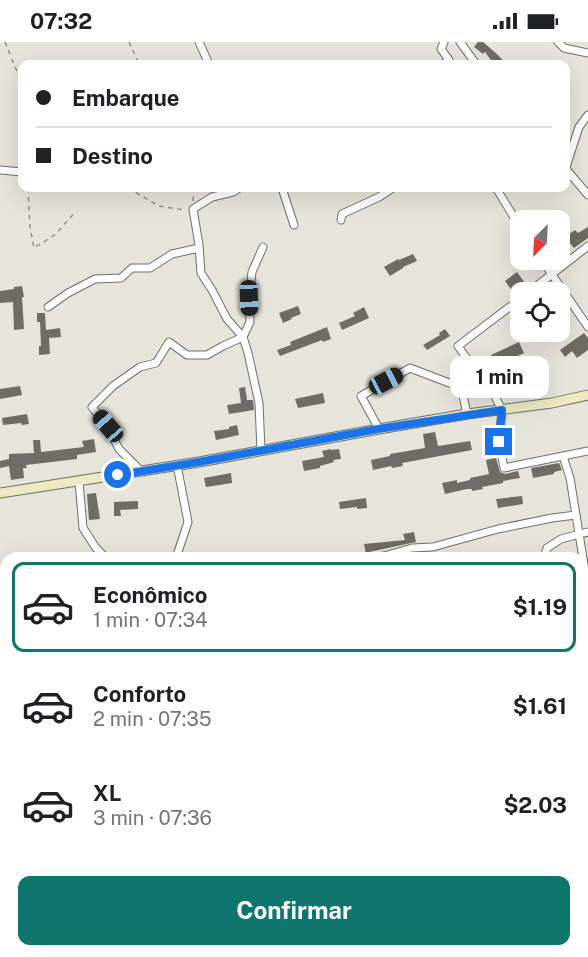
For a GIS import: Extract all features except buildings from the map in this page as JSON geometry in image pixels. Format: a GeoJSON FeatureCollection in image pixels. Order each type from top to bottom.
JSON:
{"type":"FeatureCollection","features":[{"type":"Feature","properties":{"kind":"street"},"geometry":{"type":"LineString","coordinates":[[199,42],[207,60]]}},
{"type":"Feature","properties":{"kind":"street"},"geometry":{"type":"LineString","coordinates":[[444,42],[441,49],[448,60]]}},
{"type":"Feature","properties":{"kind":"street"},"geometry":{"type":"LineString","coordinates":[[460,42],[473,60]]}},
{"type":"Feature","properties":{"kind":"street"},"geometry":{"type":"LineString","coordinates":[[558,42],[564,48],[588,53]]}},
{"type":"Feature","properties":{"kind":"street"},"geometry":{"type":"LineString","coordinates":[[570,155],[579,127],[588,115]]}},
{"type":"Feature","properties":{"kind":"street"},"geometry":{"type":"LineString","coordinates":[[0,170],[18,172]]}},
{"type":"Feature","properties":{"kind":"street"},"geometry":{"type":"LineString","coordinates":[[570,173],[588,195]]}},
{"type":"Feature","properties":{"kind":"street"},"geometry":{"type":"LineString","coordinates":[[233,192],[212,197],[193,209],[201,273],[227,319],[243,337],[249,352],[259,403],[261,451]]}},
{"type":"Feature","properties":{"kind":"street"},"geometry":{"type":"LineString","coordinates":[[283,192],[294,225]]}},
{"type":"Feature","properties":{"kind":"street"},"geometry":{"type":"LineString","coordinates":[[341,220],[342,214],[387,192]]}},
{"type":"Feature","properties":{"kind":"street"},"geometry":{"type":"LineString","coordinates":[[498,192],[510,211]]}},
{"type":"Feature","properties":{"kind":"street"},"geometry":{"type":"LineString","coordinates":[[542,282],[588,246]]}},
{"type":"Feature","properties":{"kind":"street"},"geometry":{"type":"LineString","coordinates":[[141,471],[119,449],[108,426],[92,407],[113,386],[140,366],[156,363],[169,342],[188,356],[207,356],[243,337],[250,322],[249,298],[252,272],[263,247]]}},
{"type":"Feature","properties":{"kind":"street"},"geometry":{"type":"LineString","coordinates":[[48,307],[95,279],[121,278],[132,268],[150,268],[172,254],[199,248]]}},
{"type":"Feature","properties":{"kind":"street"},"geometry":{"type":"LineString","coordinates":[[549,270],[588,327]]}},
{"type":"Feature","properties":{"kind":"street"},"geometry":{"type":"LineString","coordinates":[[510,306],[458,346],[488,383],[502,410],[499,442],[504,468],[588,452]]}},
{"type":"Feature","properties":{"kind":"street"},"geometry":{"type":"LineString","coordinates":[[378,429],[361,396],[410,368],[452,384],[462,391],[467,414]]}},
{"type":"Feature","properties":{"kind":"street"},"geometry":{"type":"LineString","coordinates":[[0,493],[261,451],[467,414],[552,403],[588,395]]}},
{"type":"Feature","properties":{"kind":"street"},"geometry":{"type":"LineString","coordinates":[[563,456],[570,478],[581,552]]}},
{"type":"Feature","properties":{"kind":"street"},"geometry":{"type":"LineString","coordinates":[[177,465],[188,522],[178,552]]}},
{"type":"Feature","properties":{"kind":"street"},"geometry":{"type":"LineString","coordinates":[[79,480],[83,528],[100,552]]}},
{"type":"Feature","properties":{"kind":"street"},"geometry":{"type":"LineString","coordinates":[[398,552],[412,548],[433,547],[498,529],[576,515]]}},
{"type":"Feature","properties":{"kind":"street"},"geometry":{"type":"LineString","coordinates":[[546,552],[547,548],[561,539],[588,532]]}},
{"type":"Feature","properties":{"kind":"path"},"geometry":{"type":"LineString","coordinates":[[5,42],[18,74]]}},
{"type":"Feature","properties":{"kind":"path"},"geometry":{"type":"LineString","coordinates":[[129,42],[137,60]]}},
{"type":"Feature","properties":{"kind":"path"},"geometry":{"type":"LineString","coordinates":[[28,192],[30,227],[34,248],[56,234],[76,211]]}},
{"type":"Feature","properties":{"kind":"path"},"geometry":{"type":"LineString","coordinates":[[135,192],[159,206],[182,210],[193,209],[194,192]]}},
{"type":"Feature","properties":{"kind":"route"},"geometry":{"type":"LineString","coordinates":[[118,475],[378,429],[502,410],[499,442]]}}]}
